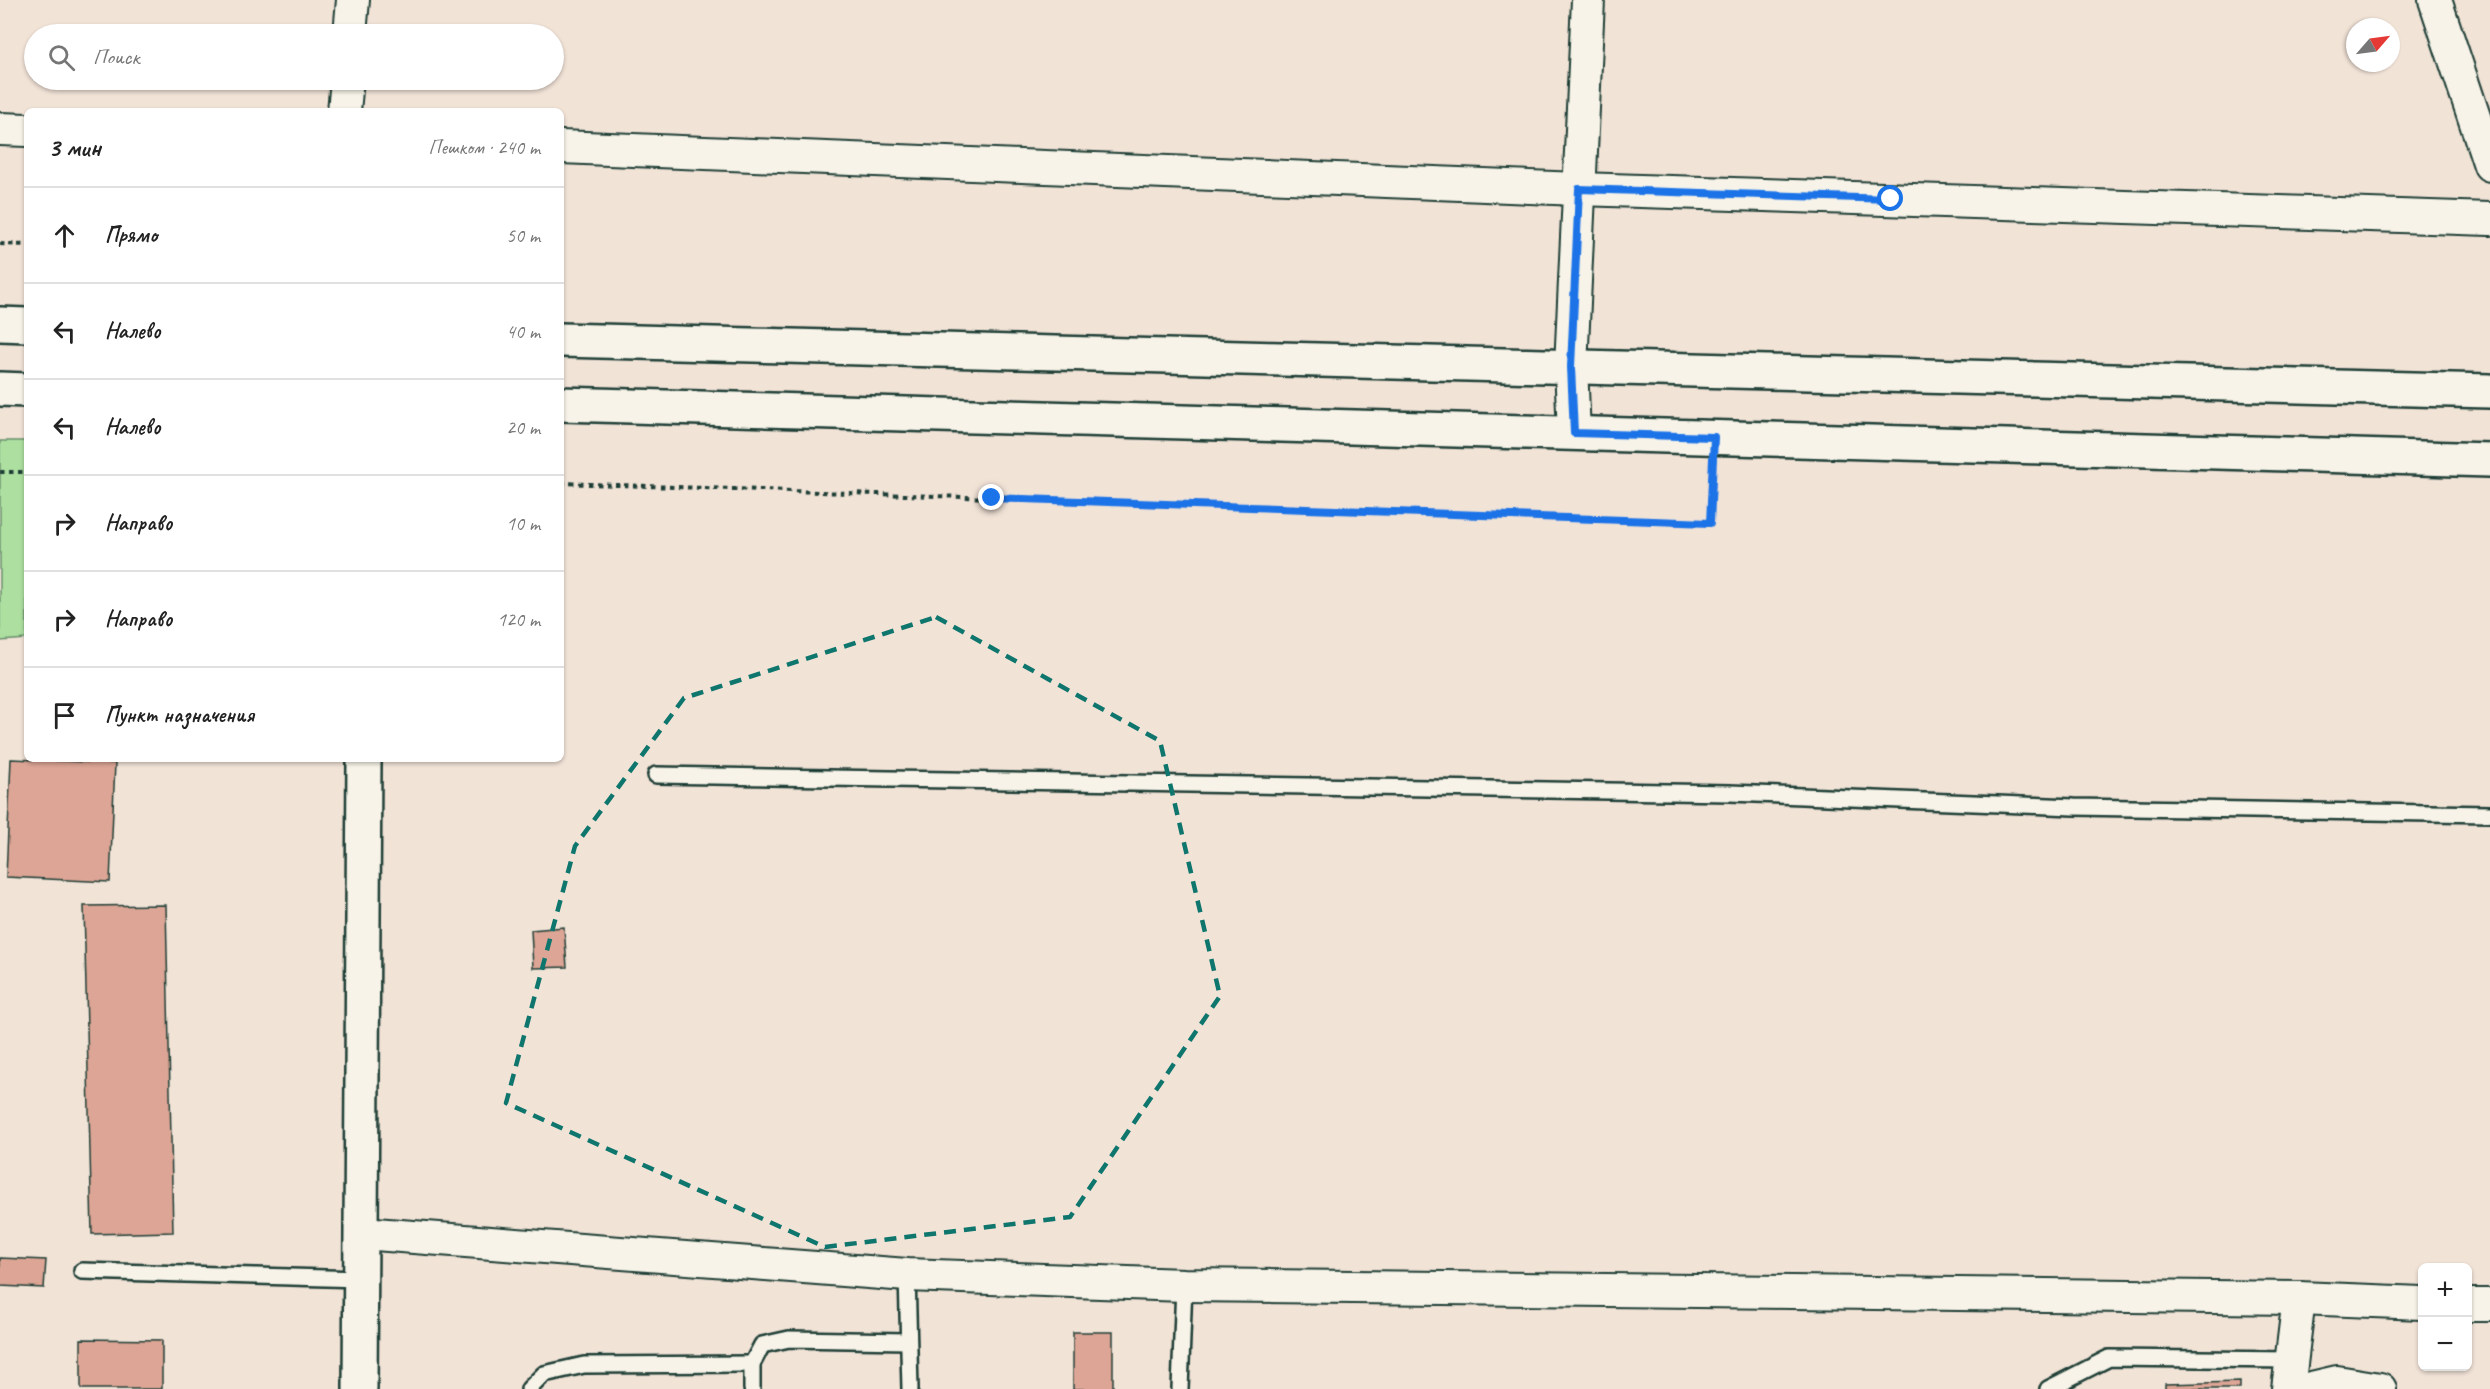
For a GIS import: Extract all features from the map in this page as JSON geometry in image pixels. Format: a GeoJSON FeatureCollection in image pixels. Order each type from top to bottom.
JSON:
{"type":"FeatureCollection","features":[{"type":"Feature","properties":{"kind":"main road"},"geometry":{"type":"LineString","coordinates":[[0,324],[24,325]]}},
{"type":"Feature","properties":{"kind":"main road"},"geometry":{"type":"LineString","coordinates":[[564,340],[2490,392]]}},
{"type":"Feature","properties":{"kind":"main road"},"geometry":{"type":"LineString","coordinates":[[0,389],[24,390]]}},
{"type":"Feature","properties":{"kind":"main road"},"geometry":{"type":"LineString","coordinates":[[564,404],[2490,460]]}},
{"type":"Feature","properties":{"kind":"main road"},"geometry":{"type":"LineString","coordinates":[[360,1389],[364,762]]}},
{"type":"Feature","properties":{"kind":"street"},"geometry":{"type":"LineString","coordinates":[[351,24],[353,0]]}},
{"type":"Feature","properties":{"kind":"street"},"geometry":{"type":"LineString","coordinates":[[1574,433],[1571,367],[1588,0]]}},
{"type":"Feature","properties":{"kind":"street"},"geometry":{"type":"LineString","coordinates":[[2435,0],[2490,165]]}},
{"type":"Feature","properties":{"kind":"street"},"geometry":{"type":"LineString","coordinates":[[344,108],[345,90]]}},
{"type":"Feature","properties":{"kind":"street"},"geometry":{"type":"LineString","coordinates":[[0,129],[24,130]]}},
{"type":"Feature","properties":{"kind":"street"},"geometry":{"type":"LineString","coordinates":[[564,147],[1579,189],[2490,219]]}},
{"type":"Feature","properties":{"kind":"street"},"geometry":{"type":"LineString","coordinates":[[362,1233],[907,1275],[1184,1285],[2299,1298],[2418,1303]]}},
{"type":"Feature","properties":{"kind":"street"},"geometry":{"type":"LineString","coordinates":[[2289,1374],[2299,1298]]}},
{"type":"Feature","properties":{"kind":"street"},"geometry":{"type":"LineString","coordinates":[[2472,1305],[2490,1305]]}},
{"type":"Feature","properties":{"kind":"street"},"geometry":{"type":"LineString","coordinates":[[2307,1389],[2337,1382],[2380,1389]]}},
{"type":"Feature","properties":{"kind":"lane"},"geometry":{"type":"LineString","coordinates":[[656,775],[1706,792],[2074,807],[2490,814]]}},
{"type":"Feature","properties":{"kind":"lane"},"geometry":{"type":"LineString","coordinates":[[82,1271],[361,1279]]}},
{"type":"Feature","properties":{"kind":"lane"},"geometry":{"type":"LineString","coordinates":[[907,1275],[910,1389]]}},
{"type":"Feature","properties":{"kind":"lane"},"geometry":{"type":"LineString","coordinates":[[1180,1389],[1184,1285]]}},
{"type":"Feature","properties":{"kind":"lane"},"geometry":{"type":"LineString","coordinates":[[752,1389],[752,1365],[762,1345],[789,1340],[907,1341]]}},
{"type":"Feature","properties":{"kind":"lane"},"geometry":{"type":"LineString","coordinates":[[2048,1389],[2109,1358],[2289,1374]]}},
{"type":"Feature","properties":{"kind":"lane"},"geometry":{"type":"LineString","coordinates":[[529,1389],[544,1374],[584,1365],[752,1365]]}},
{"type":"Feature","properties":{"kind":"path"},"geometry":{"type":"LineString","coordinates":[[0,244],[24,245]]}},
{"type":"Feature","properties":{"kind":"path"},"geometry":{"type":"LineString","coordinates":[[564,483],[1710,523],[1714,437]]}},
{"type":"Feature","properties":{"kind":"path"},"geometry":{"type":"LineString","coordinates":[[0,472],[24,472]]}},
{"type":"Feature","properties":{"kind":"highlighted area"},"geometry":{"type":"Polygon","coordinates":[[[936,617],[1160,741],[1220,996],[1070,1217],[825,1247],[506,1103],[575,846],[684,698],[936,617]]]}},
{"type":"Feature","properties":{"kind":"green space"},"geometry":{"type":"Polygon","coordinates":[[[0,441],[24,441],[24,639],[0,641],[0,441]]]}},
{"type":"Feature","properties":{"kind":"building"},"geometry":{"type":"Polygon","coordinates":[[[11,759],[24,760],[24,762],[115,763],[110,882],[6,877],[11,759]]]}},
{"type":"Feature","properties":{"kind":"building"},"geometry":{"type":"Polygon","coordinates":[[[166,905],[173,1232],[92,1234],[84,906],[166,905]]]}},
{"type":"Feature","properties":{"kind":"building"},"geometry":{"type":"Polygon","coordinates":[[[564,927],[567,967],[533,968],[531,930],[564,927]]]}},
{"type":"Feature","properties":{"kind":"building"},"geometry":{"type":"Polygon","coordinates":[[[0,1258],[46,1260],[44,1288],[0,1286],[0,1258]]]}},
{"type":"Feature","properties":{"kind":"building"},"geometry":{"type":"Polygon","coordinates":[[[1073,1332],[1113,1332],[1113,1389],[1073,1389],[1073,1332]]]}},
{"type":"Feature","properties":{"kind":"building"},"geometry":{"type":"Polygon","coordinates":[[[81,1339],[162,1340],[162,1389],[81,1389],[81,1339]]]}},
{"type":"Feature","properties":{"kind":"building"},"geometry":{"type":"Polygon","coordinates":[[[2240,1382],[2240,1389],[2165,1389],[2165,1384],[2240,1382]]]}},
{"type":"Feature","properties":{"kind":"route"},"geometry":{"type":"LineString","coordinates":[[992,498],[1710,523],[1714,437],[1574,433],[1571,367],[1579,189],[1891,199]]}}]}
